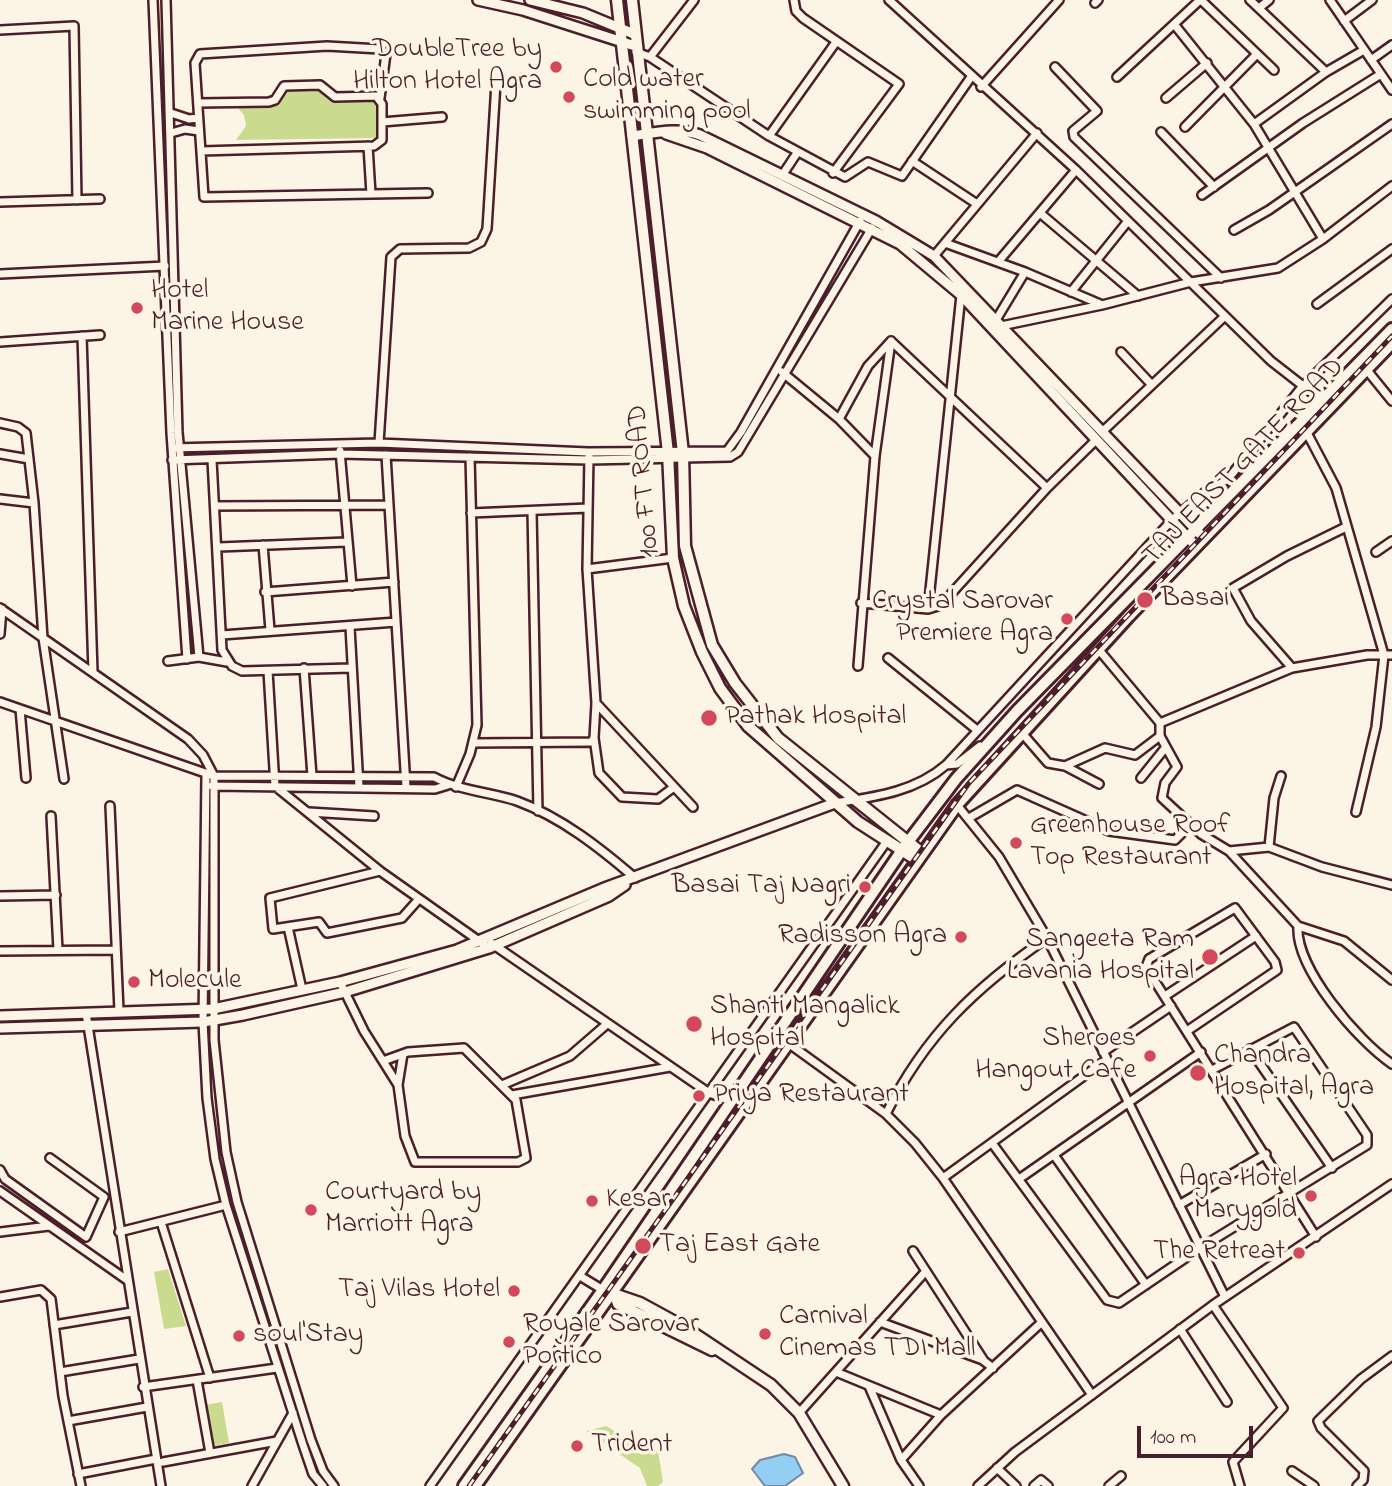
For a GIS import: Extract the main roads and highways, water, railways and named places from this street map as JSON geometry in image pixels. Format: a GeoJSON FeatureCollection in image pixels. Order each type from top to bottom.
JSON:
{"type":"FeatureCollection","features":[{"type":"Feature","properties":{"kind":"main road","name":"100 FT ROAD"},"geometry":{"type":"LineString","coordinates":[[617,0],[668,456],[673,558],[684,606],[702,652],[737,713],[774,752],[835,803],[887,841],[905,846]]}},
{"type":"Feature","properties":{"kind":"main road","name":"100 FT ROAD"},"geometry":{"type":"LineString","coordinates":[[632,0],[635,49],[683,457],[685,546],[712,645],[735,683],[778,738],[858,800],[920,857]]}},
{"type":"Feature","properties":{"kind":"main road"},"geometry":{"type":"LineString","coordinates":[[464,1486],[610,1294],[731,1101],[905,846],[956,779],[1017,711],[1196,539],[1321,400],[1392,329]]}},
{"type":"Feature","properties":{"kind":"main road","name":"TAJ EAST GATE ROAD"},"geometry":{"type":"LineString","coordinates":[[475,1486],[957,805],[1196,539],[1392,343]]}},
{"type":"Feature","properties":{"kind":"main road"},"geometry":{"type":"LineString","coordinates":[[610,1294],[621,1296],[670,1319],[771,1385],[799,1413],[843,1486]]}},
{"type":"Feature","properties":{"kind":"water"},"geometry":{"type":"Polygon","coordinates":[[[784,1454],[795,1457],[803,1473],[785,1486],[765,1486],[752,1469],[760,1460],[784,1454]]]}},
{"type":"Feature","properties":{"kind":"railway"},"geometry":{"type":"LineString","coordinates":[[469,1486],[969,783],[1392,336]]}},
{"type":"Feature","properties":{"kind":"place","name":"DoubleTree by Hilton Hotel Agra"},"geometry":{"type":"Point","coordinates":[556,67]}},
{"type":"Feature","properties":{"kind":"place","name":"Cold water swimming pool"},"geometry":{"type":"Point","coordinates":[569,97]}},
{"type":"Feature","properties":{"kind":"place","name":"Hotel Marine House"},"geometry":{"type":"Point","coordinates":[137,308]}},
{"type":"Feature","properties":{"kind":"place","name":"Basai"},"geometry":{"type":"Point","coordinates":[1145,600]}},
{"type":"Feature","properties":{"kind":"place","name":"Crystal Sarovar Premiere Agra"},"geometry":{"type":"Point","coordinates":[1067,619]}},
{"type":"Feature","properties":{"kind":"place","name":"Pathak Hospital"},"geometry":{"type":"Point","coordinates":[709,718]}},
{"type":"Feature","properties":{"kind":"place","name":"Greenhouse Roof Top Restaurant"},"geometry":{"type":"Point","coordinates":[1016,843]}},
{"type":"Feature","properties":{"kind":"place","name":"Basai Taj Nagri"},"geometry":{"type":"Point","coordinates":[865,887]}},
{"type":"Feature","properties":{"kind":"place","name":"Radisson Agra"},"geometry":{"type":"Point","coordinates":[961,937]}},
{"type":"Feature","properties":{"kind":"place","name":"Sangeeta Ram Lavania Hospital"},"geometry":{"type":"Point","coordinates":[1210,957]}},
{"type":"Feature","properties":{"kind":"place","name":"Molecule"},"geometry":{"type":"Point","coordinates":[134,982]}},
{"type":"Feature","properties":{"kind":"place","name":"Shanti Mangalick Hospital"},"geometry":{"type":"Point","coordinates":[694,1024]}},
{"type":"Feature","properties":{"kind":"place","name":"Sheroes Hangout Cafe"},"geometry":{"type":"Point","coordinates":[1150,1056]}},
{"type":"Feature","properties":{"kind":"place","name":"Chandra Hospital, Agra"},"geometry":{"type":"Point","coordinates":[1198,1073]}},
{"type":"Feature","properties":{"kind":"place","name":"Priya Restaurant"},"geometry":{"type":"Point","coordinates":[699,1096]}},
{"type":"Feature","properties":{"kind":"place","name":"Agra Hotel Marygold"},"geometry":{"type":"Point","coordinates":[1311,1196]}},
{"type":"Feature","properties":{"kind":"place","name":"Kesar"},"geometry":{"type":"Point","coordinates":[592,1201]}},
{"type":"Feature","properties":{"kind":"place","name":"Courtyard by Marriott Agra"},"geometry":{"type":"Point","coordinates":[311,1210]}},
{"type":"Feature","properties":{"kind":"place","name":"Taj East Gate"},"geometry":{"type":"Point","coordinates":[643,1246]}},
{"type":"Feature","properties":{"kind":"place","name":"The Retreat"},"geometry":{"type":"Point","coordinates":[1299,1253]}},
{"type":"Feature","properties":{"kind":"place","name":"Taj Vilas Hotel"},"geometry":{"type":"Point","coordinates":[514,1291]}},
{"type":"Feature","properties":{"kind":"place","name":"Carnival Cinemas TDI Mall"},"geometry":{"type":"Point","coordinates":[765,1334]}},
{"type":"Feature","properties":{"kind":"place","name":"soul'Stay"},"geometry":{"type":"Point","coordinates":[239,1336]}},
{"type":"Feature","properties":{"kind":"place","name":"Royale Sarovar Portico"},"geometry":{"type":"Point","coordinates":[509,1342]}},
{"type":"Feature","properties":{"kind":"place","name":"Trident"},"geometry":{"type":"Point","coordinates":[577,1446]}}]}
